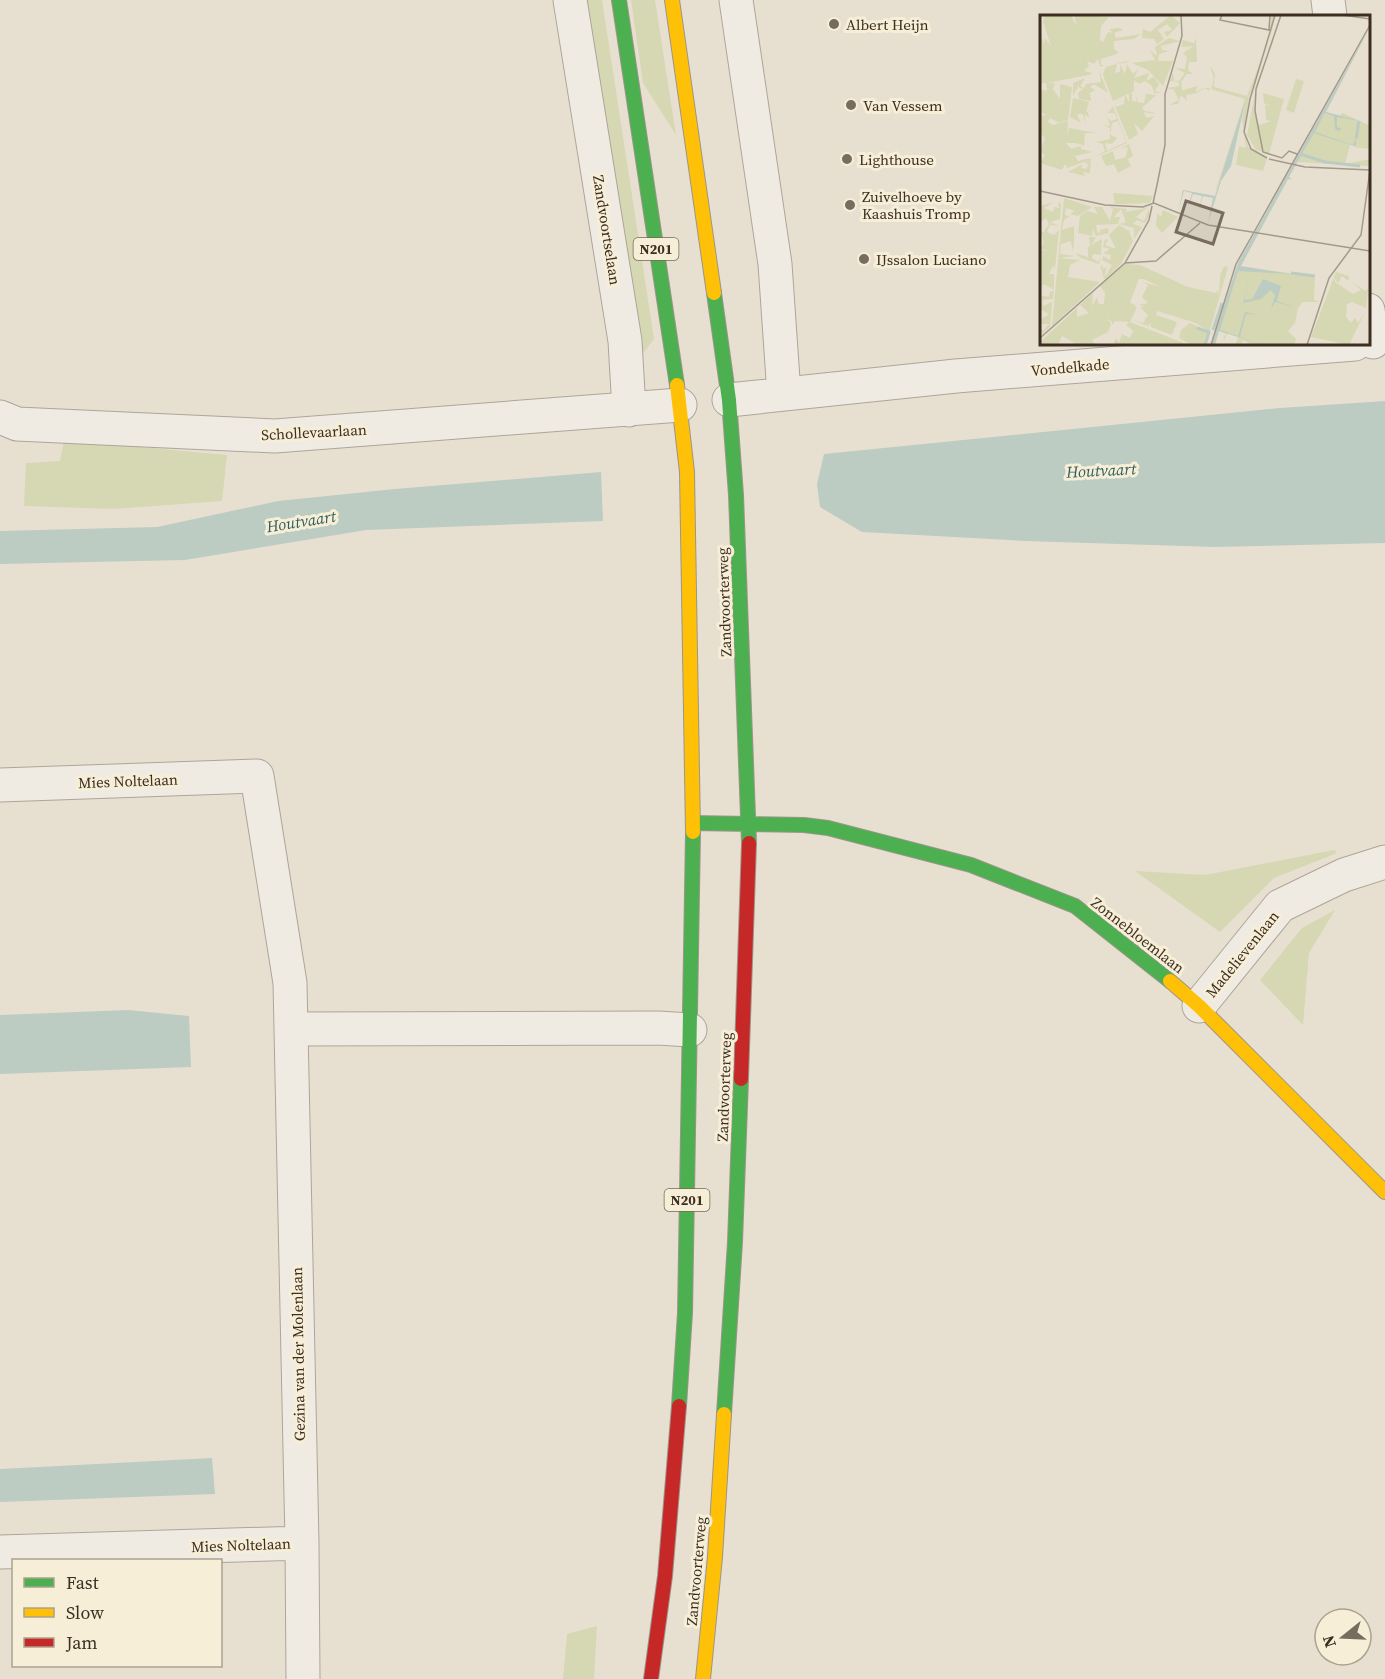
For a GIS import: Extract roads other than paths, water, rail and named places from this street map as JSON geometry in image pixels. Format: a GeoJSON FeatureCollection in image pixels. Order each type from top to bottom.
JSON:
{"type":"FeatureCollection","features":[{"type":"Feature","properties":{"kind":"main road","name":"N201"},"geometry":{"type":"LineString","coordinates":[[619,0],[685,404]]}},
{"type":"Feature","properties":{"kind":"main road"},"geometry":{"type":"LineString","coordinates":[[672,0],[724,400]]}},
{"type":"Feature","properties":{"kind":"main road","name":"Zandvoorterweg"},"geometry":{"type":"LineString","coordinates":[[703,1679],[715,1557],[735,1242],[738,1031],[747,921],[749,825],[736,495],[724,400]]}},
{"type":"Feature","properties":{"kind":"main road","name":"Zandvoorterweg"},"geometry":{"type":"LineString","coordinates":[[651,1679],[678,1447],[695,1030],[692,699],[685,404]]}},
{"type":"Feature","properties":{"kind":"main road","name":"Zonnebloemlaan"},"geometry":{"type":"LineString","coordinates":[[693,823],[804,825],[828,828],[971,865],[1075,906],[1161,973],[1199,1006],[1385,1192]]}},
{"type":"Feature","properties":{"kind":"street","name":"Zandvoortselaan"},"geometry":{"type":"LineString","coordinates":[[570,0],[625,341],[629,410]]}},
{"type":"Feature","properties":{"kind":"street"},"geometry":{"type":"LineString","coordinates":[[724,400],[784,394],[775,264],[736,0]]}},
{"type":"Feature","properties":{"kind":"street"},"geometry":{"type":"LineString","coordinates":[[1328,0],[1330,15]]}},
{"type":"Feature","properties":{"kind":"street","name":"Vondelkade"},"geometry":{"type":"LineString","coordinates":[[784,394],[956,376],[1333,345]]}},
{"type":"Feature","properties":{"kind":"street"},"geometry":{"type":"LineString","coordinates":[[629,410],[685,404]]}},
{"type":"Feature","properties":{"kind":"street","name":"Schollevaarlaan"},"geometry":{"type":"LineString","coordinates":[[0,417],[17,424],[275,436],[629,410]]}},
{"type":"Feature","properties":{"kind":"street","name":"Mies Noltelaan"},"geometry":{"type":"LineString","coordinates":[[0,785],[257,776]]}},
{"type":"Feature","properties":{"kind":"street","name":"Gezina van der Molenlaan"},"geometry":{"type":"LineString","coordinates":[[257,776],[290,983],[303,1679]]}},
{"type":"Feature","properties":{"kind":"street","name":"Madelievenlaan"},"geometry":{"type":"LineString","coordinates":[[1199,1006],[1280,906],[1344,875],[1385,862]]}},
{"type":"Feature","properties":{"kind":"street"},"geometry":{"type":"LineString","coordinates":[[291,1029],[658,1028],[695,1030]]}},
{"type":"Feature","properties":{"kind":"street","name":"Mies Noltelaan"},"geometry":{"type":"LineString","coordinates":[[0,1552],[302,1543]]}},
{"type":"Feature","properties":{"kind":"water","name":"Houtvaart"},"geometry":{"type":"Polygon","coordinates":[[[1385,401],[1385,543],[1215,547],[1025,541],[862,532],[820,507],[817,484],[824,454],[1280,408],[1385,401]]]}},
{"type":"Feature","properties":{"kind":"water","name":"Houtvaart"},"geometry":{"type":"Polygon","coordinates":[[[601,472],[603,521],[366,530],[185,560],[0,564],[0,531],[157,527],[278,501],[601,472]]]}},
{"type":"Feature","properties":{"kind":"water"},"geometry":{"type":"Polygon","coordinates":[[[128,1010],[189,1016],[191,1067],[0,1074],[0,1015],[128,1010]]]}},
{"type":"Feature","properties":{"kind":"water"},"geometry":{"type":"Polygon","coordinates":[[[212,1458],[215,1494],[0,1502],[0,1469],[212,1458]]]}},
{"type":"Feature","properties":{"kind":"place","name":"Albert Heijn"},"geometry":{"type":"Point","coordinates":[834,24]}},
{"type":"Feature","properties":{"kind":"place","name":"Van Vessem"},"geometry":{"type":"Point","coordinates":[851,105]}},
{"type":"Feature","properties":{"kind":"place","name":"Lighthouse"},"geometry":{"type":"Point","coordinates":[847,159]}},
{"type":"Feature","properties":{"kind":"place","name":"Zuivelhoeve by Kaashuis Tromp"},"geometry":{"type":"Point","coordinates":[850,205]}},
{"type":"Feature","properties":{"kind":"place","name":"IJssalon Luciano"},"geometry":{"type":"Point","coordinates":[864,259]}}]}
